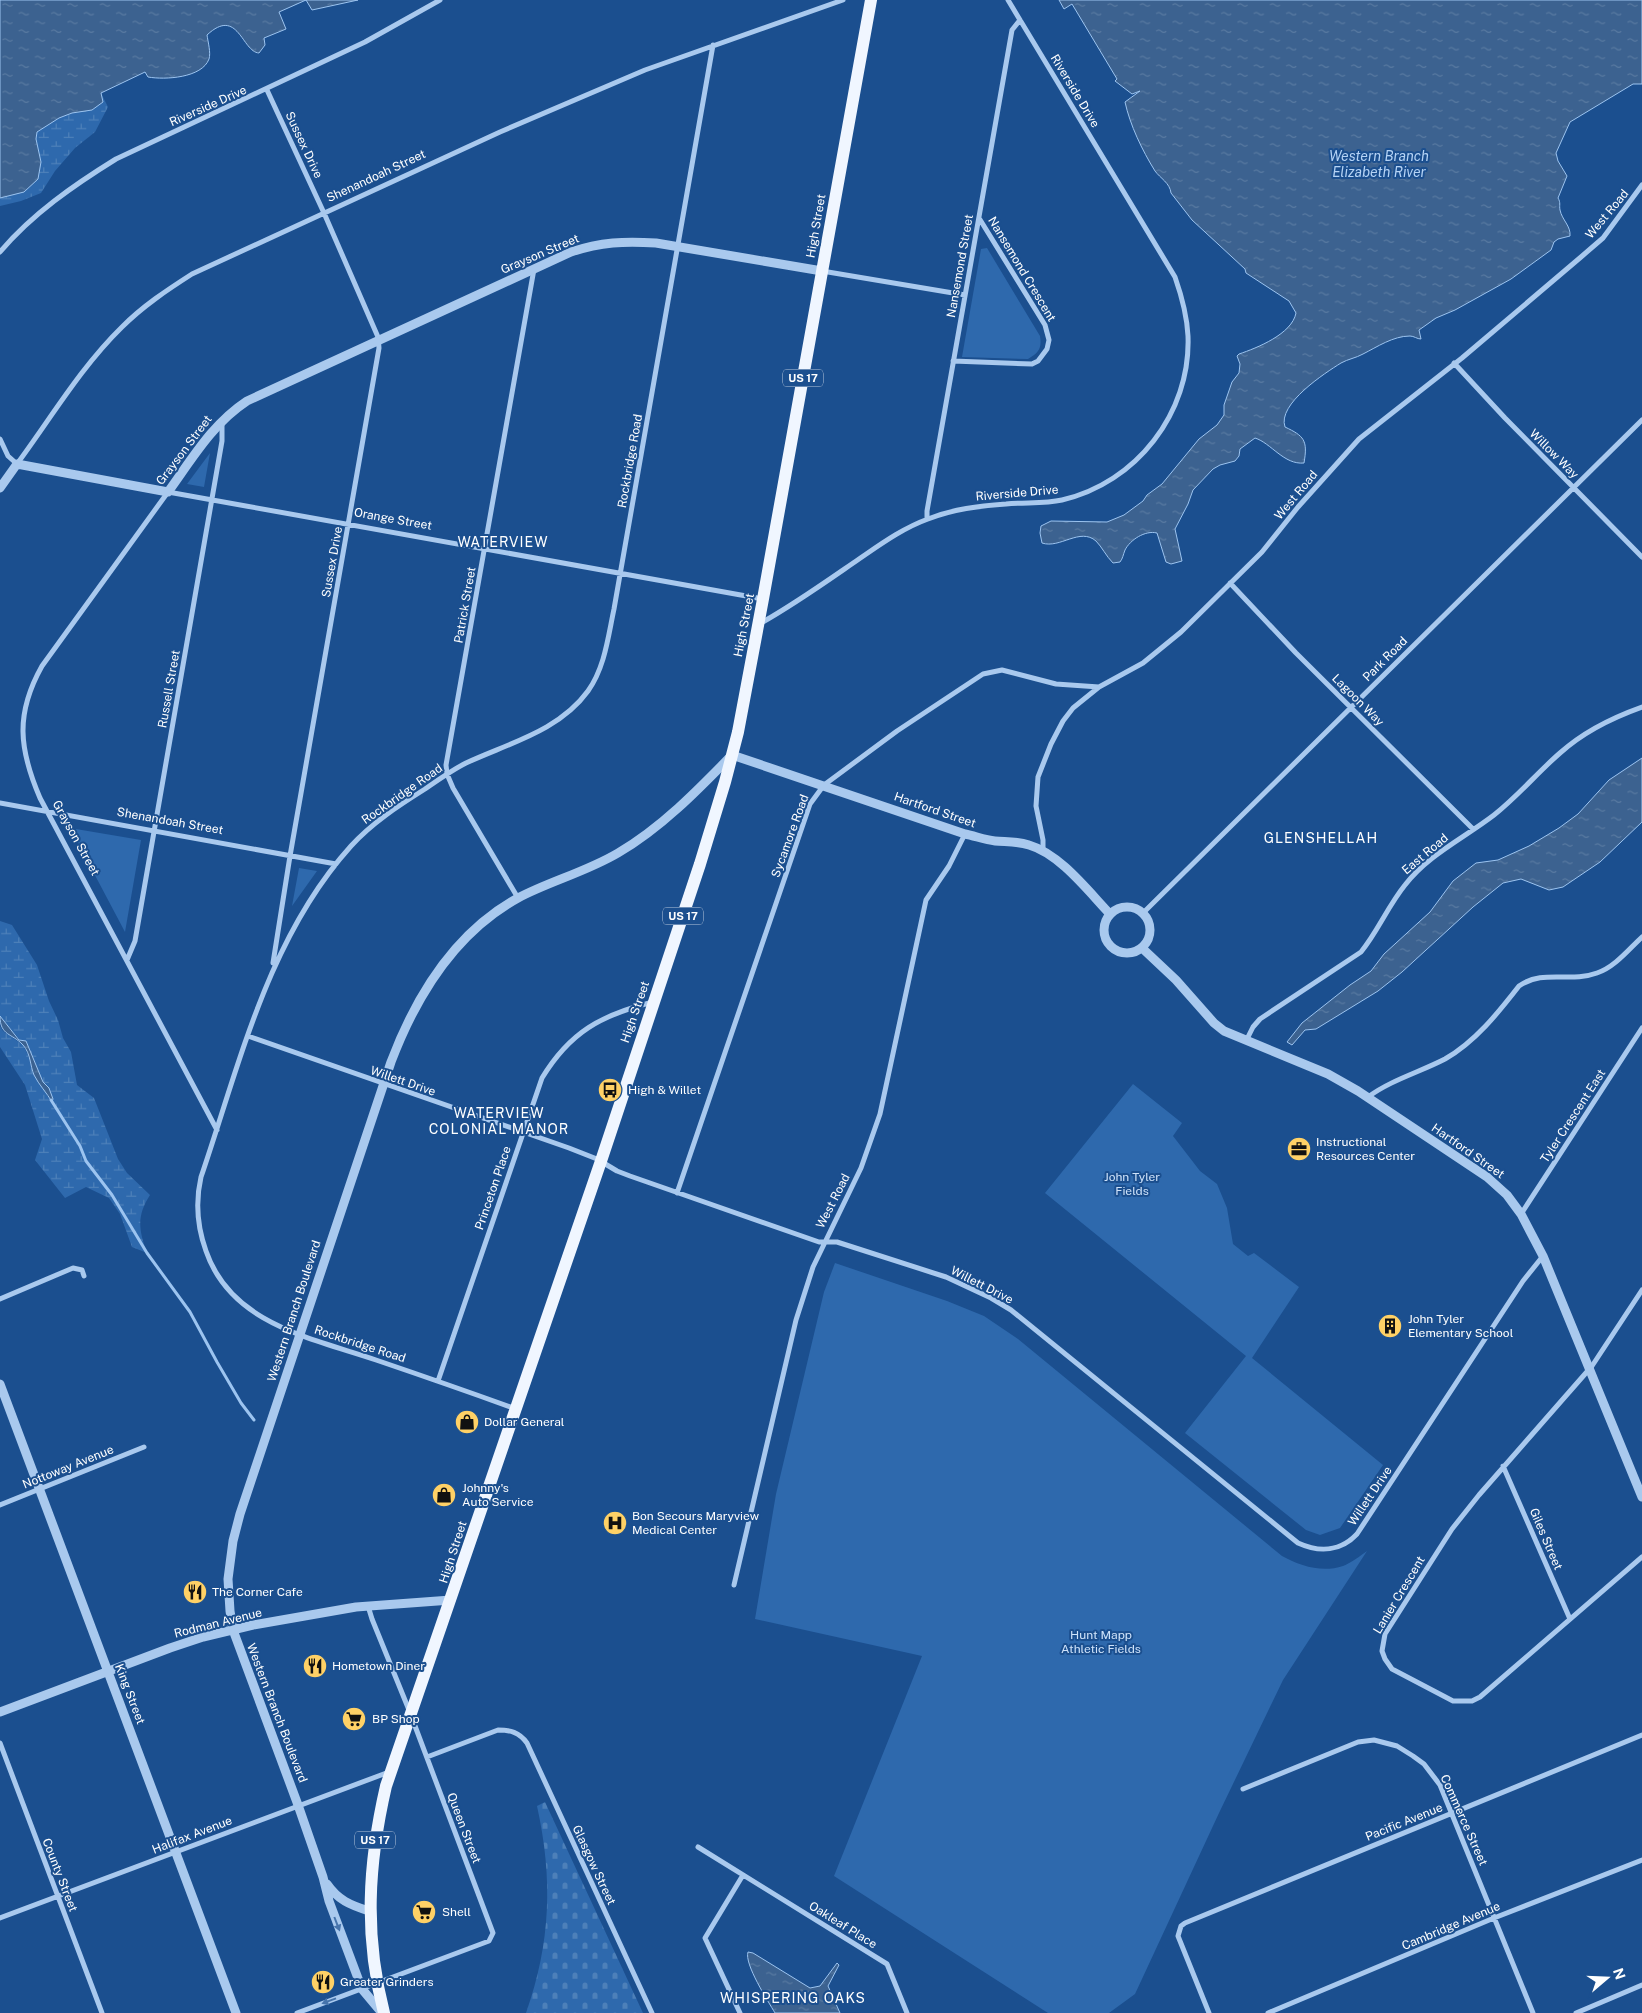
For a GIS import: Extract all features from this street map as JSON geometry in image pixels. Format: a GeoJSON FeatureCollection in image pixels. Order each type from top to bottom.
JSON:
{"type":"FeatureCollection","features":[{"type":"Feature","properties":{"kind":"main road","name":"High Street"},"geometry":{"type":"LineString","coordinates":[[383,2013],[376,1984],[369,1911],[380,1813],[392,1771],[452,1600],[700,864],[732,755],[763,599],[871,0]]}},
{"type":"Feature","properties":{"kind":"street","name":"Riverside Drive"},"geometry":{"type":"LineString","coordinates":[[0,252],[56,199],[116,159],[267,90],[365,42],[440,0]]}},
{"type":"Feature","properties":{"kind":"street","name":"Shenandoah Street"},"geometry":{"type":"LineString","coordinates":[[0,488],[103,347],[149,303],[192,274],[500,132],[645,70],[843,0]]}},
{"type":"Feature","properties":{"kind":"street","name":"Riverside Drive"},"geometry":{"type":"LineString","coordinates":[[758,625],[890,538],[928,519],[976,507],[1060,500],[1095,489],[1132,465],[1153,442],[1170,417],[1184,378],[1188,338],[1182,299],[1175,277],[1008,0]]}},
{"type":"Feature","properties":{"kind":"street","name":"Nansemond Street"},"geometry":{"type":"LineString","coordinates":[[928,519],[927,511],[1012,30],[1020,20]]}},
{"type":"Feature","properties":{"kind":"street","name":"Rockbridge Road"},"geometry":{"type":"LineString","coordinates":[[516,1409],[438,1380],[273,1325],[241,1304],[224,1285],[207,1255],[198,1223],[198,1190],[248,1036],[273,968],[311,901],[336,864],[351,846],[383,817],[447,774],[563,717],[589,690],[598,672],[604,656],[621,573],[713,45]]}},
{"type":"Feature","properties":{"kind":"street","name":"Sussex Drive"},"geometry":{"type":"LineString","coordinates":[[267,90],[324,213],[379,340],[380,348],[290,856],[273,968]]}},
{"type":"Feature","properties":{"kind":"street","name":"West Road"},"geometry":{"type":"LineString","coordinates":[[1043,851],[1043,840],[1036,806],[1037,783],[1043,762],[1063,721],[1073,708],[1099,687],[1143,663],[1181,632],[1262,552],[1298,507],[1359,439],[1454,363],[1603,238],[1642,185]]}},
{"type":"Feature","properties":{"kind":"street","name":"Nansemond Crescent"},"geometry":{"type":"LineString","coordinates":[[953,361],[1032,364],[1044,356],[1050,340],[1045,326],[978,217]]}},
{"type":"Feature","properties":{"kind":"street","name":"Grayson Street"},"geometry":{"type":"LineString","coordinates":[[217,1130],[48,812],[34,783],[22,742],[24,711],[33,681],[42,666],[211,432],[222,420],[247,402],[571,252],[607,242],[639,242],[678,246],[965,296]]}},
{"type":"Feature","properties":{"kind":"street","name":"Patrick Street"},"geometry":{"type":"LineString","coordinates":[[447,774],[446,765],[534,269]]}},
{"type":"Feature","properties":{"kind":"street","name":"Willow Way"},"geometry":{"type":"LineString","coordinates":[[1454,363],[1505,418],[1642,557]]}},
{"type":"Feature","properties":{"kind":"street","name":"Russell Street"},"geometry":{"type":"LineString","coordinates":[[127,960],[135,941],[222,441],[222,420]]}},
{"type":"Feature","properties":{"kind":"street","name":"Park Road"},"geometry":{"type":"LineString","coordinates":[[1143,913],[1642,420]]}},
{"type":"Feature","properties":{"kind":"street"},"geometry":{"type":"LineString","coordinates":[[0,439],[8,456],[17,464]]}},
{"type":"Feature","properties":{"kind":"street","name":"Orange Street"},"geometry":{"type":"LineString","coordinates":[[17,464],[763,599]]}},
{"type":"Feature","properties":{"kind":"street","name":"Lagoon Way"},"geometry":{"type":"LineString","coordinates":[[1230,583],[1351,708],[1473,829]]}},
{"type":"Feature","properties":{"kind":"street","name":"Sycamore Road"},"geometry":{"type":"LineString","coordinates":[[677,1192],[810,804],[824,785],[897,732],[983,674],[1002,670],[1056,684],[1099,687]]}},
{"type":"Feature","properties":{"kind":"street","name":"East Road"},"geometry":{"type":"LineString","coordinates":[[1246,1041],[1253,1027],[1260,1019],[1361,952],[1370,941],[1404,886],[1434,857],[1516,797],[1561,752],[1577,740],[1642,706]]}},
{"type":"Feature","properties":{"kind":"street","name":"Hartford Street"},"geometry":{"type":"LineString","coordinates":[[732,755],[965,834],[995,841],[1018,842],[1043,851],[1073,876],[1110,914]]}},
{"type":"Feature","properties":{"kind":"street","name":"Western Branch Boulevard"},"geometry":{"type":"LineString","coordinates":[[383,2013],[362,1989],[328,1901],[323,1877],[298,1805],[233,1630],[228,1591],[233,1541],[240,1514],[401,1034],[429,982],[444,962],[483,922],[518,898],[558,879],[597,864],[637,841],[659,824],[732,755]]}},
{"type":"Feature","properties":{"kind":"street"},"geometry":{"type":"LineString","coordinates":[[447,774],[453,788],[518,898]]}},
{"type":"Feature","properties":{"kind":"street","name":"Shenandoah Street"},"geometry":{"type":"LineString","coordinates":[[0,803],[336,864]]}},
{"type":"Feature","properties":{"kind":"street","name":"West Road"},"geometry":{"type":"LineString","coordinates":[[734,1585],[796,1323],[813,1267],[861,1168],[880,1114],[926,900],[949,866],[965,834]]}},
{"type":"Feature","properties":{"kind":"street"},"geometry":{"type":"LineString","coordinates":[[1130,907],[1143,913],[1150,924],[1150,931],[1146,944],[1142,948],[1129,953],[1122,953],[1110,946],[1106,940],[1104,927],[1110,914],[1116,910],[1130,907]]}},
{"type":"Feature","properties":{"kind":"street"},"geometry":{"type":"LineString","coordinates":[[1368,1097],[1387,1085],[1421,1071],[1462,1048],[1476,1036],[1519,986],[1527,981],[1543,976],[1572,979],[1599,973],[1610,967],[1642,937]]}},
{"type":"Feature","properties":{"kind":"street","name":"Hartford Street"},"geometry":{"type":"LineString","coordinates":[[1142,948],[1176,980],[1214,1023],[1224,1031],[1328,1074],[1368,1097],[1488,1177],[1507,1195],[1521,1214],[1543,1256],[1642,1497]]}},
{"type":"Feature","properties":{"kind":"street","name":"Princeton Place"},"geometry":{"type":"LineString","coordinates":[[438,1380],[542,1078],[563,1048],[591,1025],[608,1016],[653,1002]]}},
{"type":"Feature","properties":{"kind":"street","name":"Tyler Crescent East"},"geometry":{"type":"LineString","coordinates":[[1521,1214],[1642,1028]]}},
{"type":"Feature","properties":{"kind":"street","name":"Willett Drive"},"geometry":{"type":"LineString","coordinates":[[248,1036],[383,1085],[522,1132],[600,1161],[617,1171],[677,1192],[824,1242],[837,1242],[946,1277],[965,1285],[1011,1310],[1298,1543],[1308,1548],[1326,1550],[1344,1544],[1357,1534],[1524,1281],[1543,1256]]}},
{"type":"Feature","properties":{"kind":"street"},"geometry":{"type":"LineString","coordinates":[[0,1299],[74,1268],[82,1270],[84,1276]]}},
{"type":"Feature","properties":{"kind":"street","name":"Lanier Crescent"},"geometry":{"type":"LineString","coordinates":[[1642,1290],[1589,1369],[1503,1466],[1452,1529],[1384,1634],[1382,1642],[1385,1659],[1392,1669],[1453,1701],[1472,1701],[1480,1697],[1642,1557]]}},
{"type":"Feature","properties":{"kind":"street","name":"King Street"},"geometry":{"type":"LineString","coordinates":[[0,1384],[236,2013]]}},
{"type":"Feature","properties":{"kind":"street","name":"Nottoway Avenue"},"geometry":{"type":"LineString","coordinates":[[0,1505],[144,1448]]}},
{"type":"Feature","properties":{"kind":"street","name":"Giles Street"},"geometry":{"type":"LineString","coordinates":[[1503,1466],[1570,1620]]}},
{"type":"Feature","properties":{"kind":"street","name":"Rodman Avenue"},"geometry":{"type":"LineString","coordinates":[[0,1712],[184,1643],[233,1630],[368,1606],[452,1600]]}},
{"type":"Feature","properties":{"kind":"street","name":"Queen Street"},"geometry":{"type":"LineString","coordinates":[[297,2013],[489,1941],[493,1933],[368,1606]]}},
{"type":"Feature","properties":{"kind":"street","name":"Glasgow Street"},"geometry":{"type":"LineString","coordinates":[[427,1757],[493,1732],[507,1730],[522,1736],[527,1742],[652,2013]]}},
{"type":"Feature","properties":{"kind":"street","name":"Pacific Avenue"},"geometry":{"type":"LineString","coordinates":[[1209,2013],[1179,1941],[1178,1932],[1185,1923],[1642,1735]]}},
{"type":"Feature","properties":{"kind":"street","name":"Commerce Street"},"geometry":{"type":"LineString","coordinates":[[1243,1789],[1358,1742],[1374,1740],[1396,1746],[1424,1764],[1440,1785],[1533,2013]]}},
{"type":"Feature","properties":{"kind":"street","name":"County Street"},"geometry":{"type":"LineString","coordinates":[[0,1743],[102,2013]]}},
{"type":"Feature","properties":{"kind":"street","name":"Halifax Avenue"},"geometry":{"type":"LineString","coordinates":[[0,1918],[392,1771]]}},
{"type":"Feature","properties":{"kind":"street","name":"Oakleaf Place"},"geometry":{"type":"LineString","coordinates":[[698,1847],[886,1964],[907,2013]]}},
{"type":"Feature","properties":{"kind":"street","name":"Cambridge Avenue"},"geometry":{"type":"LineString","coordinates":[[1268,2013],[1494,1918],[1642,1860]]}},
{"type":"Feature","properties":{"kind":"street"},"geometry":{"type":"LineString","coordinates":[[740,2013],[704,1938],[743,1875]]}},
{"type":"Feature","properties":{"kind":"street"},"geometry":{"type":"LineString","coordinates":[[323,1877],[341,1900],[349,1905],[369,1911]]}},
{"type":"Feature","properties":{"kind":"street"},"geometry":{"type":"LineString","coordinates":[[1576,2013],[1642,1985]]}},
{"type":"Feature","properties":{"kind":"green space"},"geometry":{"type":"Polygon","coordinates":[[[101,93],[108,107],[95,132],[75,148],[55,171],[41,193],[21,201],[0,206],[0,160],[14,144],[101,93]]]}},
{"type":"Feature","properties":{"kind":"green space"},"geometry":{"type":"Polygon","coordinates":[[[987,248],[1040,336],[1041,344],[1039,350],[1028,359],[962,357],[981,249],[987,248]]]}},
{"type":"Feature","properties":{"kind":"green space"},"geometry":{"type":"Polygon","coordinates":[[[210,453],[204,487],[187,484],[210,453]]]}},
{"type":"Feature","properties":{"kind":"green space"},"geometry":{"type":"Polygon","coordinates":[[[70,828],[141,840],[125,932],[70,828]]]}},
{"type":"Feature","properties":{"kind":"green space"},"geometry":{"type":"Polygon","coordinates":[[[299,868],[317,871],[292,906],[299,868]]]}},
{"type":"Feature","properties":{"kind":"green space"},"geometry":{"type":"Polygon","coordinates":[[[0,921],[12,925],[37,965],[63,1038],[71,1052],[77,1085],[94,1098],[118,1159],[127,1173],[150,1195],[143,1210],[140,1224],[147,1253],[132,1247],[120,1214],[109,1198],[86,1187],[65,1198],[35,1160],[42,1139],[25,1085],[0,1047],[0,1026],[3,1031],[23,1045],[34,1075],[51,1101],[49,1088],[43,1082],[26,1041],[20,1040],[0,1016],[0,921]]]}},
{"type":"Feature","properties":{"kind":"green space","name":"John Tyler Fields"},"geometry":{"type":"Polygon","coordinates":[[[1133,1084],[1182,1123],[1173,1136],[1200,1171],[1217,1184],[1227,1208],[1233,1244],[1248,1256],[1254,1253],[1299,1287],[1252,1358],[1383,1465],[1340,1528],[1320,1535],[1306,1530],[1185,1433],[1246,1356],[1045,1193],[1133,1084]]]}},
{"type":"Feature","properties":{"kind":"green space","name":"Hunt Mapp Athletic Fields"},"geometry":{"type":"Polygon","coordinates":[[[835,1263],[947,1301],[984,1316],[1018,1339],[1282,1556],[1296,1563],[1319,1569],[1327,1569],[1346,1565],[1367,1551],[1283,1680],[1135,1994],[1109,2013],[1048,2013],[834,1876],[922,1656],[755,1619],[776,1494],[824,1292],[835,1263]]]}},
{"type":"Feature","properties":{"kind":"green space"},"geometry":{"type":"Polygon","coordinates":[[[545,1802],[643,2013],[526,2013],[541,1961],[545,1936],[547,1910],[546,1859],[537,1806],[545,1802]]]}},
{"type":"Feature","properties":{"kind":"water"},"geometry":{"type":"Polygon","coordinates":[[[0,0],[306,0],[279,12],[286,29],[264,38],[265,45],[259,53],[253,51],[233,28],[226,25],[217,27],[207,35],[210,57],[199,70],[173,78],[148,77],[145,72],[101,93],[103,102],[92,110],[72,113],[59,118],[37,132],[36,139],[41,162],[38,179],[24,192],[0,198],[0,0]]]}},
{"type":"Feature","properties":{"kind":"water"},"geometry":{"type":"Polygon","coordinates":[[[306,0],[358,0],[312,10],[306,0]]]}},
{"type":"Feature","properties":{"kind":"water","name":"Western Branch Elizabeth River"},"geometry":{"type":"Polygon","coordinates":[[[1059,0],[1642,0],[1642,84],[1633,84],[1570,122],[1556,153],[1558,161],[1567,176],[1558,198],[1561,214],[1569,229],[1570,236],[1558,239],[1554,242],[1551,250],[1511,279],[1455,310],[1436,318],[1419,330],[1421,339],[1404,336],[1391,340],[1341,363],[1304,390],[1295,399],[1284,418],[1285,427],[1297,433],[1305,444],[1304,463],[1290,461],[1255,438],[1240,449],[1239,456],[1235,461],[1213,469],[1193,490],[1175,529],[1182,561],[1171,564],[1166,562],[1157,533],[1152,532],[1134,539],[1127,546],[1120,562],[1113,563],[1098,543],[1090,537],[1077,537],[1049,544],[1042,543],[1041,526],[1051,521],[1107,522],[1124,515],[1143,501],[1147,495],[1162,484],[1199,439],[1217,425],[1224,415],[1224,405],[1232,382],[1239,373],[1240,364],[1237,356],[1281,334],[1293,321],[1296,313],[1289,301],[1246,273],[1245,269],[1192,220],[1171,193],[1169,186],[1155,171],[1146,155],[1127,111],[1125,102],[1140,91],[1132,94],[1115,81],[1117,79],[1072,4],[1064,9],[1059,0]]]}},
{"type":"Feature","properties":{"kind":"water"},"geometry":{"type":"Polygon","coordinates":[[[1642,758],[1642,822],[1600,862],[1563,887],[1549,890],[1521,879],[1503,883],[1378,991],[1316,1029],[1305,1030],[1292,1045],[1287,1042],[1302,1023],[1371,971],[1384,954],[1430,912],[1453,881],[1476,863],[1498,860],[1529,846],[1559,828],[1578,814],[1609,780],[1642,758]]]}},
{"type":"Feature","properties":{"kind":"water"},"geometry":{"type":"Polygon","coordinates":[[[0,1016],[19,1040],[26,1041],[43,1082],[49,1088],[53,1099],[52,1102],[34,1075],[26,1049],[19,1041],[4,1031],[0,1016]]]}},
{"type":"Feature","properties":{"kind":"water"},"geometry":{"type":"Polygon","coordinates":[[[748,1952],[753,1953],[810,1988],[820,1986],[837,1963],[839,1965],[828,1986],[840,2013],[775,2013],[753,1973],[748,1952]]]}},
{"type":"Feature","properties":{"kind":"waterway"},"geometry":{"type":"LineString","coordinates":[[51,1100],[80,1146],[86,1161],[112,1195],[147,1253],[190,1312],[241,1403],[254,1420]]}},
{"type":"Feature","properties":{"kind":"place","name":"High & Willet"},"geometry":{"type":"Point","coordinates":[610,1090]}},
{"type":"Feature","properties":{"kind":"place","name":"Instructional Resources Center"},"geometry":{"type":"Point","coordinates":[1299,1149]}},
{"type":"Feature","properties":{"kind":"place","name":"John Tyler Elementary School"},"geometry":{"type":"Point","coordinates":[1390,1326]}},
{"type":"Feature","properties":{"kind":"place","name":"Dollar General"},"geometry":{"type":"Point","coordinates":[467,1422]}},
{"type":"Feature","properties":{"kind":"place","name":"Johnny's Auto Service"},"geometry":{"type":"Point","coordinates":[444,1495]}},
{"type":"Feature","properties":{"kind":"place","name":"Bon Secours Maryview Medical Center"},"geometry":{"type":"Point","coordinates":[615,1523]}},
{"type":"Feature","properties":{"kind":"place","name":"The Corner Cafe"},"geometry":{"type":"Point","coordinates":[195,1592]}},
{"type":"Feature","properties":{"kind":"place","name":"Hometown Diner"},"geometry":{"type":"Point","coordinates":[315,1666]}},
{"type":"Feature","properties":{"kind":"place","name":"BP Shop"},"geometry":{"type":"Point","coordinates":[354,1719]}},
{"type":"Feature","properties":{"kind":"place","name":"Shell"},"geometry":{"type":"Point","coordinates":[424,1912]}},
{"type":"Feature","properties":{"kind":"place","name":"Greater Grinders"},"geometry":{"type":"Point","coordinates":[323,1982]}},
{"type":"Feature","properties":{"kind":"district","name":"WATERVIEW"},"geometry":{"type":"Point","coordinates":[503,542]}},
{"type":"Feature","properties":{"kind":"district","name":"GLENSHELLAH"},"geometry":{"type":"Point","coordinates":[1321,838]}},
{"type":"Feature","properties":{"kind":"district","name":"WATERVIEW COLONIAL MANOR"},"geometry":{"type":"Point","coordinates":[499,1122]}},
{"type":"Feature","properties":{"kind":"district","name":"WHISPERING OAKS"},"geometry":{"type":"Point","coordinates":[793,1998]}}]}
